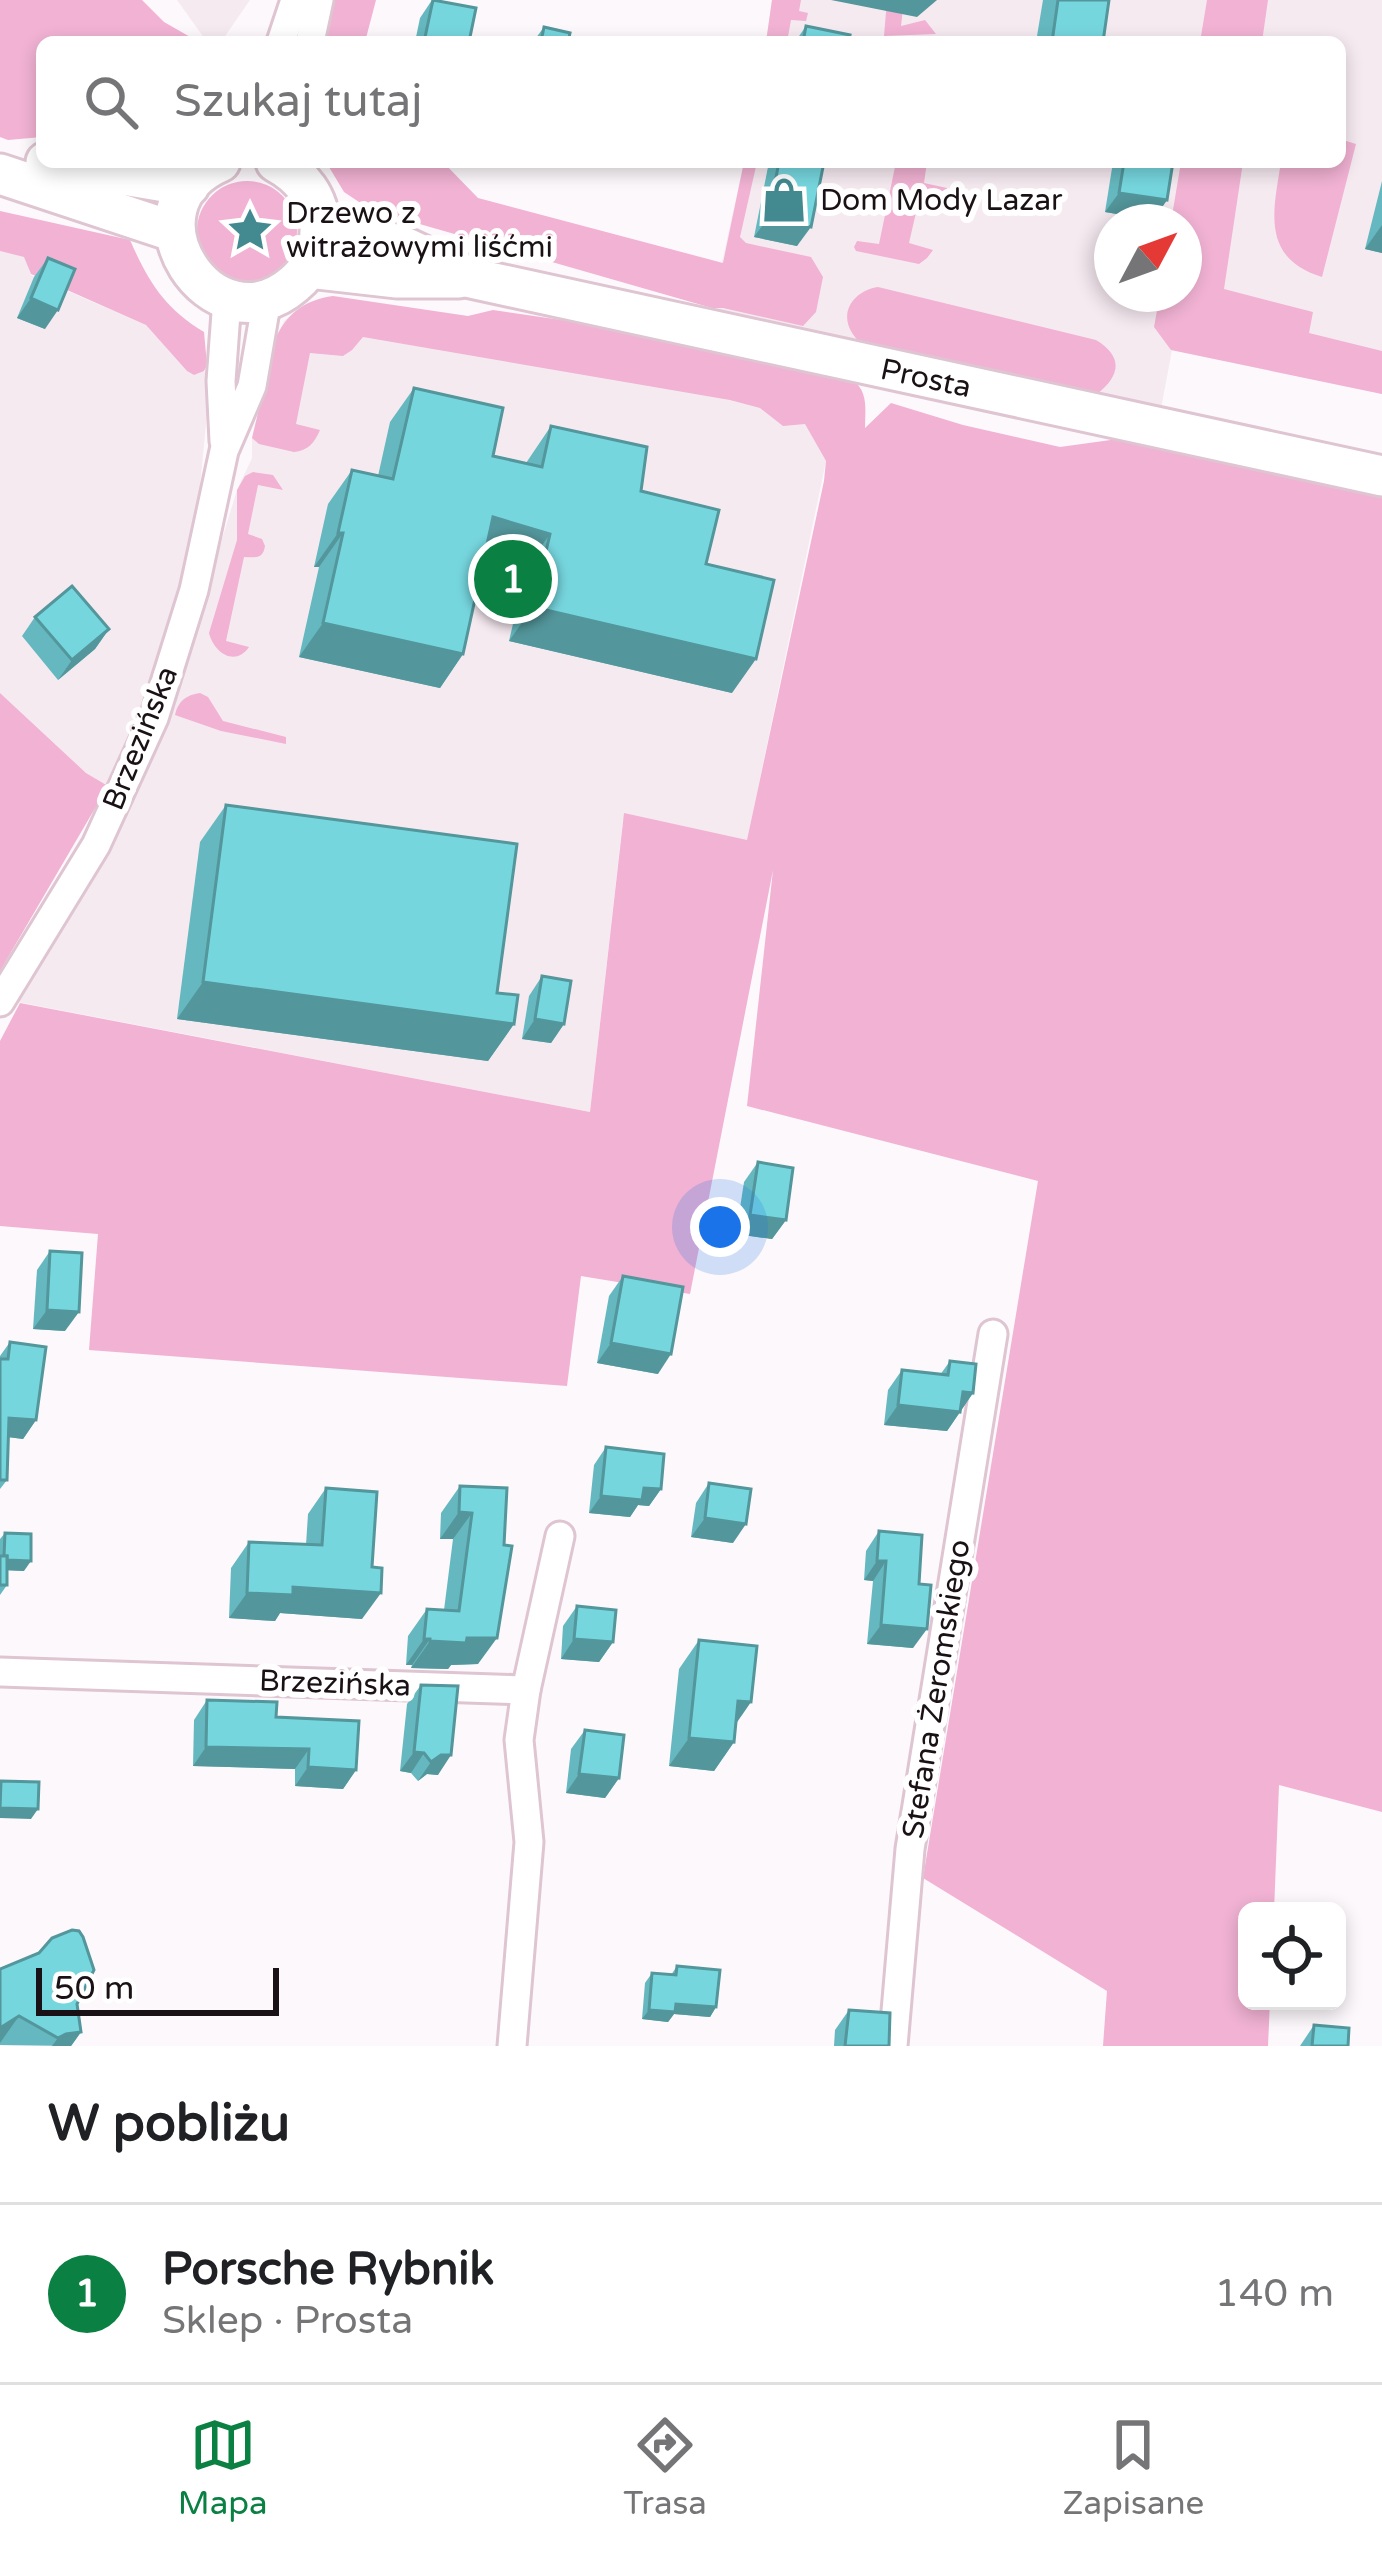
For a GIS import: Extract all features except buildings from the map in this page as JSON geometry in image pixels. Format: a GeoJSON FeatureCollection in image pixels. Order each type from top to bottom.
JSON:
{"type":"FeatureCollection","features":[{"type":"Feature","properties":{"kind":"main road"},"geometry":{"type":"LineString","coordinates":[[0,154],[36,161]]}},
{"type":"Feature","properties":{"kind":"main road"},"geometry":{"type":"LineString","coordinates":[[124,168],[204,174]]}},
{"type":"Feature","properties":{"kind":"main road"},"geometry":{"type":"LineString","coordinates":[[204,174],[177,212],[175,232],[181,257],[206,288],[247,299],[286,290],[309,268],[319,245],[320,222],[310,191],[288,168]]}},
{"type":"Feature","properties":{"kind":"main road"},"geometry":{"type":"LineString","coordinates":[[0,174],[175,232]]}},
{"type":"Feature","properties":{"kind":"main road","name":"Prosta"},"geometry":{"type":"LineString","coordinates":[[320,222],[400,263],[1382,476]]}},
{"type":"Feature","properties":{"kind":"main road","name":"Prosta"},"geometry":{"type":"LineString","coordinates":[[309,268],[400,263]]}},
{"type":"Feature","properties":{"kind":"street"},"geometry":{"type":"LineString","coordinates":[[283,36],[295,0]]}},
{"type":"Feature","properties":{"kind":"street"},"geometry":{"type":"LineString","coordinates":[[311,36],[320,0]]}},
{"type":"Feature","properties":{"kind":"street","name":"Brzezińska"},"geometry":{"type":"LineString","coordinates":[[224,451],[220,381],[247,299]]}},
{"type":"Feature","properties":{"kind":"street","name":"Brzezińska"},"geometry":{"type":"LineString","coordinates":[[0,1002],[96,845],[154,718],[194,590],[224,451],[252,386],[247,299]]}},
{"type":"Feature","properties":{"kind":"street","name":"Stefana Żeromskiego"},"geometry":{"type":"LineString","coordinates":[[893,2046],[910,1849],[993,1334]]}},
{"type":"Feature","properties":{"kind":"street"},"geometry":{"type":"LineString","coordinates":[[512,2046],[529,1842],[519,1740],[560,1536]]}},
{"type":"Feature","properties":{"kind":"street","name":"Brzezińska"},"geometry":{"type":"LineString","coordinates":[[0,1672],[526,1690]]}},
{"type":"Feature","properties":{"kind":"shaded area"},"geometry":{"type":"Polygon","coordinates":[[[0,0],[142,0],[164,22],[188,36],[36,36],[36,138],[0,137],[0,0]]]}},
{"type":"Feature","properties":{"kind":"shaded area"},"geometry":{"type":"Polygon","coordinates":[[[177,0],[250,0],[225,36],[203,36],[177,0]]]}},
{"type":"Feature","properties":{"kind":"shaded area"},"geometry":{"type":"Polygon","coordinates":[[[328,0],[376,0],[367,36],[319,36],[328,0]]]}},
{"type":"Feature","properties":{"kind":"shaded area"},"geometry":{"type":"Polygon","coordinates":[[[772,0],[1382,0],[1382,394],[1172,350],[1161,409],[712,308],[743,168],[1346,168],[1346,36],[767,36],[772,0]]]}},
{"type":"Feature","properties":{"kind":"shaded area"},"geometry":{"type":"Polygon","coordinates":[[[772,0],[801,0],[799,11],[808,13],[806,21],[791,20],[788,36],[767,36],[772,0]]]}},
{"type":"Feature","properties":{"kind":"shaded area"},"geometry":{"type":"Polygon","coordinates":[[[887,0],[904,0],[901,26],[925,20],[936,34],[884,36],[887,0]]]}},
{"type":"Feature","properties":{"kind":"shaded area"},"geometry":{"type":"Polygon","coordinates":[[[1207,0],[1268,0],[1263,36],[1201,36],[1207,0]]]}},
{"type":"Feature","properties":{"kind":"shaded area"},"geometry":{"type":"Polygon","coordinates":[[[1346,141],[1356,144],[1322,277],[1302,269],[1280,245],[1275,198],[1280,168],[1346,168],[1346,141]]]}},
{"type":"Feature","properties":{"kind":"shaded area"},"geometry":{"type":"Polygon","coordinates":[[[330,168],[449,168],[478,198],[723,263],[743,168],[756,168],[740,237],[746,243],[811,257],[823,277],[816,312],[803,326],[712,308],[371,210],[344,192],[330,168]]]}},
{"type":"Feature","properties":{"kind":"shaded area"},"geometry":{"type":"Polygon","coordinates":[[[895,168],[926,168],[924,183],[947,188],[944,200],[920,195],[909,243],[933,250],[919,264],[854,247],[857,241],[879,244],[895,168]]]}},
{"type":"Feature","properties":{"kind":"shaded area"},"geometry":{"type":"Polygon","coordinates":[[[1180,168],[1242,168],[1224,289],[1313,312],[1309,333],[1382,351],[1382,394],[1171,350],[1154,327],[1157,312],[1202,312],[1202,204],[1174,204],[1180,168]]]}},
{"type":"Feature","properties":{"kind":"shaded area"},"geometry":{"type":"Polygon","coordinates":[[[247,181],[275,189],[289,203],[297,231],[289,259],[275,273],[247,281],[219,273],[205,259],[197,231],[205,203],[219,189],[247,181]]]}},
{"type":"Feature","properties":{"kind":"shaded area"},"geometry":{"type":"Polygon","coordinates":[[[0,211],[130,240],[159,292],[204,332],[204,371],[194,375],[187,371],[146,325],[31,274],[24,257],[0,251],[0,211]]]}},
{"type":"Feature","properties":{"kind":"shaded area"},"geometry":{"type":"Polygon","coordinates":[[[0,251],[25,257],[31,275],[146,325],[187,371],[211,373],[195,537],[139,720],[108,786],[86,773],[0,693],[0,251]]]}},
{"type":"Feature","properties":{"kind":"shaded area"},"geometry":{"type":"Polygon","coordinates":[[[878,287],[1096,340],[1115,360],[1114,373],[1097,394],[864,347],[851,331],[847,315],[857,296],[878,287]]]}},
{"type":"Feature","properties":{"kind":"shaded area"},"geometry":{"type":"Polygon","coordinates":[[[333,296],[468,316],[493,310],[610,327],[852,380],[864,395],[865,428],[891,403],[1060,447],[1118,439],[1382,497],[1382,1812],[1279,1785],[1274,1902],[1238,1902],[1238,2010],[1270,2010],[1268,2046],[1103,2046],[1107,1991],[923,1878],[1038,1181],[747,1106],[773,870],[690,1294],[581,1276],[567,1386],[89,1350],[98,1234],[0,1226],[0,1041],[20,1003],[590,1112],[624,813],[747,840],[824,481],[826,461],[805,424],[783,426],[760,408],[730,400],[363,337],[343,356],[310,353],[296,424],[320,430],[310,445],[294,452],[259,444],[252,438],[277,335],[287,319],[315,300],[333,296]]]}},
{"type":"Feature","properties":{"kind":"shaded area"},"geometry":{"type":"Polygon","coordinates":[[[296,310],[720,383],[799,413],[826,461],[746,846],[623,819],[590,1112],[2,999],[168,715],[237,490],[252,458],[252,438],[274,343],[284,321],[296,310]]]}},
{"type":"Feature","properties":{"kind":"shaded area"},"geometry":{"type":"Polygon","coordinates":[[[253,472],[273,475],[283,490],[258,485],[248,534],[262,539],[265,546],[260,556],[244,557],[226,641],[249,647],[232,657],[220,651],[209,633],[237,540],[237,490],[253,472]]]}},
{"type":"Feature","properties":{"kind":"shaded area"},"geometry":{"type":"Polygon","coordinates":[[[0,693],[86,773],[108,786],[0,971],[0,693]]]}},
{"type":"Feature","properties":{"kind":"shaded area"},"geometry":{"type":"Polygon","coordinates":[[[200,693],[208,697],[223,721],[286,737],[286,744],[221,731],[175,715],[183,700],[200,693]]]}},
{"type":"Feature","properties":{"kind":"place","name":"Dom Mody Lazar"},"geometry":{"type":"Point","coordinates":[784,200]}},
{"type":"Feature","properties":{"kind":"place","name":"Drzewo z witrażowymi liśćmi"},"geometry":{"type":"Point","coordinates":[250,230]}},
{"type":"Feature","properties":{"kind":"place","name":"Porsche Rybnik"},"geometry":{"type":"Point","coordinates":[513,579]}}]}
